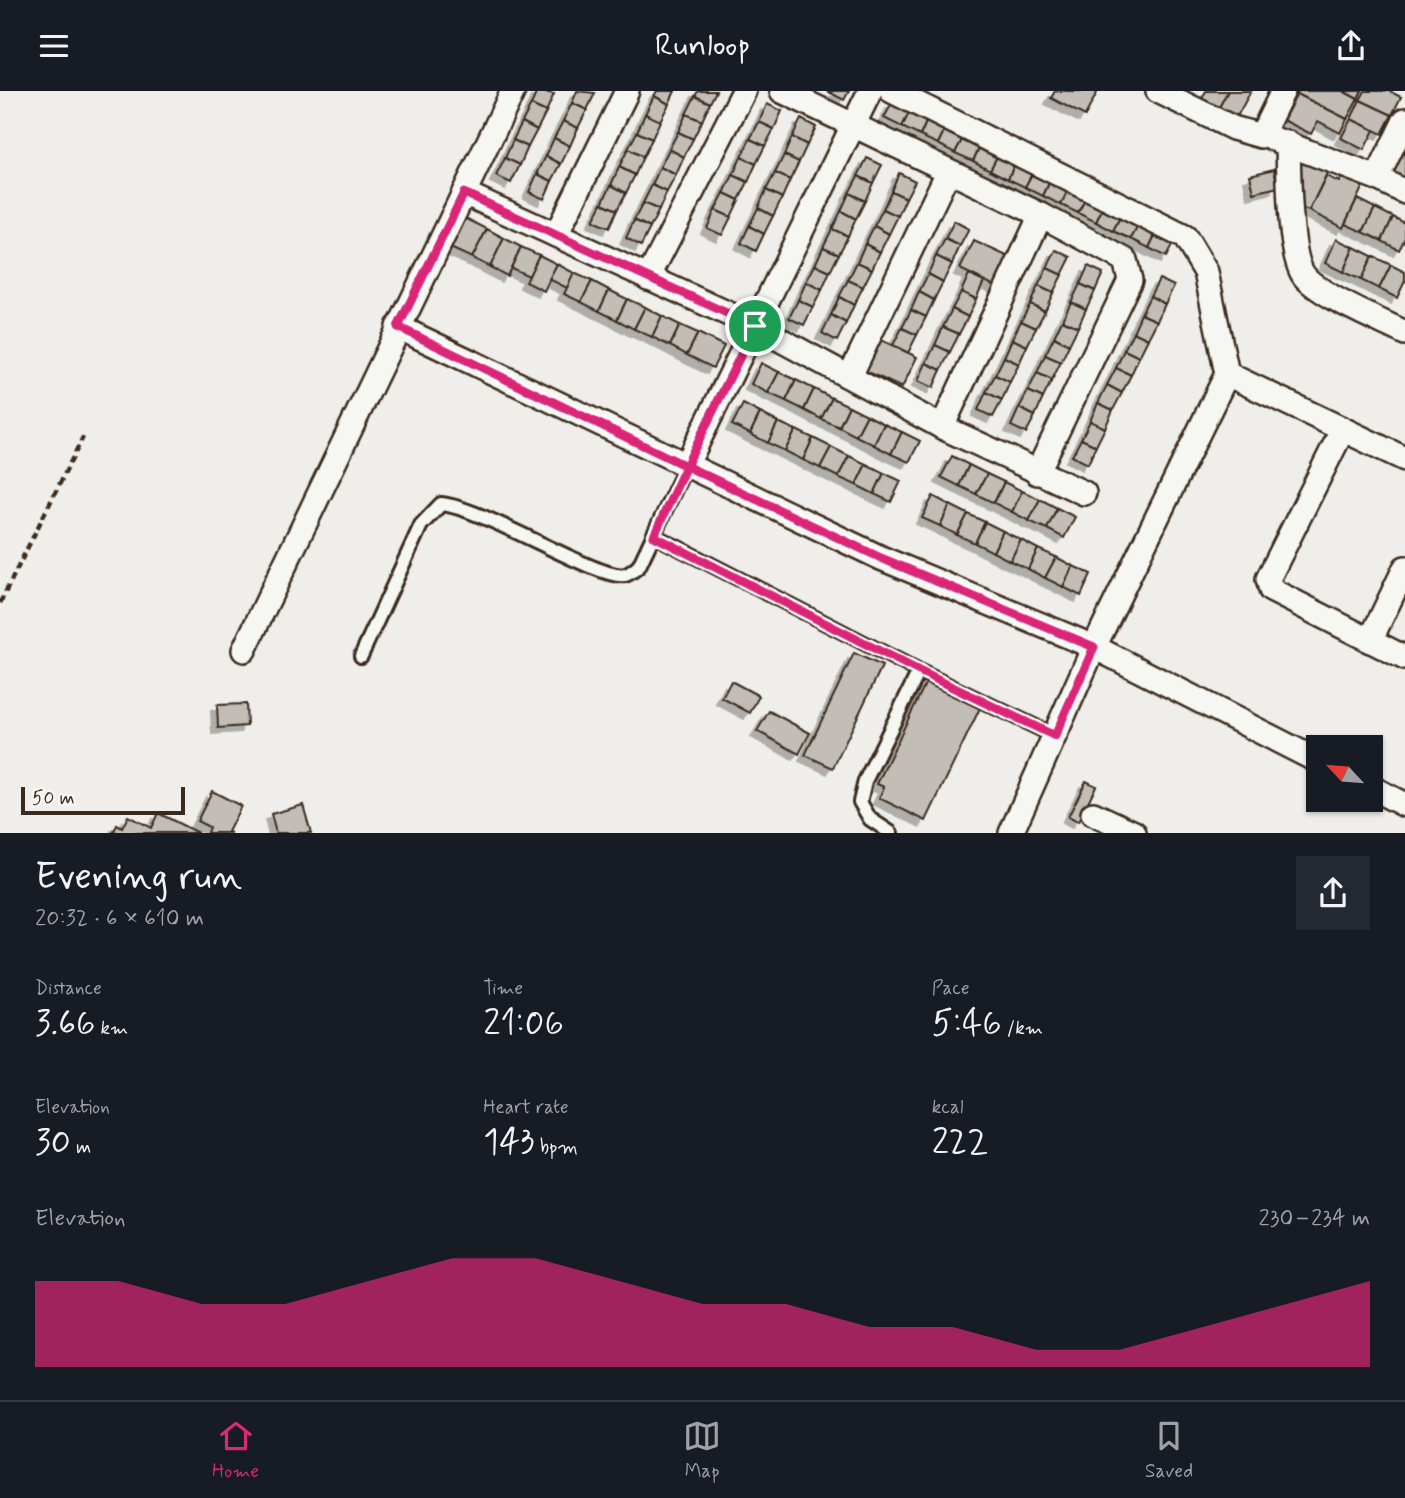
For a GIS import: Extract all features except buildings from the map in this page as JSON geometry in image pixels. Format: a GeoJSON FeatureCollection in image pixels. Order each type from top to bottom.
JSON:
{"type":"FeatureCollection","features":[{"type":"Feature","properties":{"kind":"street"},"geometry":{"type":"LineString","coordinates":[[244,650],[513,91]]}},
{"type":"Feature","properties":{"kind":"street"},"geometry":{"type":"LineString","coordinates":[[556,235],[627,91]]}},
{"type":"Feature","properties":{"kind":"street"},"geometry":{"type":"LineString","coordinates":[[648,278],[744,91]]}},
{"type":"Feature","properties":{"kind":"street"},"geometry":{"type":"LineString","coordinates":[[782,91],[1041,215],[1125,260],[1130,269],[1130,280],[1037,473]]}},
{"type":"Feature","properties":{"kind":"street"},"geometry":{"type":"LineString","coordinates":[[686,466],[870,91]]}},
{"type":"Feature","properties":{"kind":"street"},"geometry":{"type":"LineString","coordinates":[[892,91],[1185,237],[1206,272],[1227,374],[1094,647],[1012,833]]}},
{"type":"Feature","properties":{"kind":"street"},"geometry":{"type":"LineString","coordinates":[[1158,91],[1233,128],[1288,143],[1405,192]]}},
{"type":"Feature","properties":{"kind":"street"},"geometry":{"type":"LineString","coordinates":[[1261,136],[1283,91]]}},
{"type":"Feature","properties":{"kind":"street"},"geometry":{"type":"LineString","coordinates":[[1377,178],[1405,120]]}},
{"type":"Feature","properties":{"kind":"street"},"geometry":{"type":"LineString","coordinates":[[1288,143],[1290,212],[1298,266],[1317,287],[1405,333]]}},
{"type":"Feature","properties":{"kind":"street"},"geometry":{"type":"LineString","coordinates":[[850,376],[948,172]]}},
{"type":"Feature","properties":{"kind":"street"},"geometry":{"type":"LineString","coordinates":[[464,193],[755,326],[942,427],[1084,493]]}},
{"type":"Feature","properties":{"kind":"street"},"geometry":{"type":"LineString","coordinates":[[942,427],[1041,215]]}},
{"type":"Feature","properties":{"kind":"street"},"geometry":{"type":"LineString","coordinates":[[398,327],[881,558],[1094,647],[1306,755]]}},
{"type":"Feature","properties":{"kind":"street"},"geometry":{"type":"LineString","coordinates":[[1227,374],[1405,459]]}},
{"type":"Feature","properties":{"kind":"street"},"geometry":{"type":"LineString","coordinates":[[1343,429],[1268,579],[1271,590],[1284,598],[1405,658]]}},
{"type":"Feature","properties":{"kind":"street"},"geometry":{"type":"LineString","coordinates":[[1370,641],[1405,568]]}},
{"type":"Feature","properties":{"kind":"street"},"geometry":{"type":"LineString","coordinates":[[1383,794],[1405,805]]}},
{"type":"Feature","properties":{"kind":"street"},"geometry":{"type":"LineString","coordinates":[[1093,814],[1134,833]]}},
{"type":"Feature","properties":{"kind":"lane"},"geometry":{"type":"LineString","coordinates":[[360,656],[421,525],[441,504],[470,510],[616,575],[627,575],[639,566],[686,466]]}},
{"type":"Feature","properties":{"kind":"lane"},"geometry":{"type":"LineString","coordinates":[[654,536],[919,671],[1055,736]]}},
{"type":"Feature","properties":{"kind":"lane"},"geometry":{"type":"LineString","coordinates":[[891,833],[870,820],[860,801],[865,781],[919,671]]}},
{"type":"Feature","properties":{"kind":"path"},"geometry":{"type":"LineString","coordinates":[[0,603],[83,437]]}},
{"type":"Feature","properties":{"kind":"route"},"geometry":{"type":"LineString","coordinates":[[755,326],[464,193],[398,327],[686,466],[654,536],[919,671],[1055,736],[1094,647],[881,558],[686,466],[755,326]]}}]}
